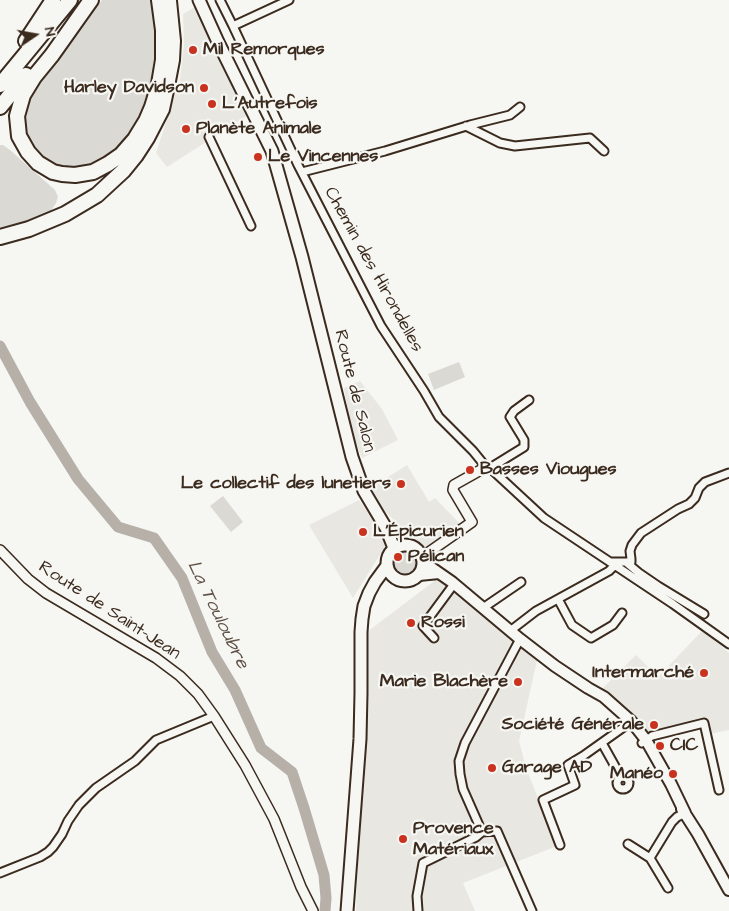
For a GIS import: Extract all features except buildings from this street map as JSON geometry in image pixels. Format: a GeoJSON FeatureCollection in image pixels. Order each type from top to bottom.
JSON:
{"type":"FeatureCollection","features":[{"type":"Feature","properties":{"kind":"highway"},"geometry":{"type":"LineString","coordinates":[[0,74],[29,37],[53,0]]}},
{"type":"Feature","properties":{"kind":"highway"},"geometry":{"type":"LineString","coordinates":[[0,85],[70,0]]}},
{"type":"Feature","properties":{"kind":"highway"},"geometry":{"type":"LineString","coordinates":[[89,0],[22,95],[17,116],[19,136],[28,152],[38,163],[53,172],[75,174],[93,172],[120,155],[135,139],[152,107],[159,84],[164,45],[160,0]]}},
{"type":"Feature","properties":{"kind":"highway"},"geometry":{"type":"LineString","coordinates":[[0,107],[89,0]]}},
{"type":"Feature","properties":{"kind":"highway"},"geometry":{"type":"LineString","coordinates":[[0,237],[65,214],[81,205],[97,195],[123,171],[136,155],[148,138],[162,109],[168,86],[173,41],[169,0]]}},
{"type":"Feature","properties":{"kind":"main road"},"geometry":{"type":"LineString","coordinates":[[201,4],[263,103],[282,160],[293,221]]}},
{"type":"Feature","properties":{"kind":"main road"},"geometry":{"type":"LineString","coordinates":[[201,4],[267,140],[293,221]]}},
{"type":"Feature","properties":{"kind":"main road","name":"Route de Salon"},"geometry":{"type":"LineString","coordinates":[[293,221],[352,457],[364,491],[398,546]]}},
{"type":"Feature","properties":{"kind":"main road"},"geometry":{"type":"LineString","coordinates":[[409,545],[415,548],[421,565],[414,579],[408,581],[396,580],[389,571],[387,556],[398,546],[409,545]]}},
{"type":"Feature","properties":{"kind":"main road"},"geometry":{"type":"LineString","coordinates":[[421,565],[429,566],[439,572],[520,639],[555,666],[604,697],[631,721],[671,784],[685,813],[729,890]]}},
{"type":"Feature","properties":{"kind":"main road"},"geometry":{"type":"LineString","coordinates":[[347,910],[360,738],[362,693],[361,632],[364,606],[375,582],[389,571]]}},
{"type":"Feature","properties":{"kind":"main road"},"geometry":{"type":"LineString","coordinates":[[588,688],[628,724],[644,742]]}},
{"type":"Feature","properties":{"kind":"street","name":"Chemin des Hirondelles"},"geometry":{"type":"LineString","coordinates":[[220,0],[234,26],[263,103],[302,172],[381,326],[439,417],[488,468],[544,518],[729,644]]}},
{"type":"Feature","properties":{"kind":"street"},"geometry":{"type":"LineString","coordinates":[[234,26],[289,0]]}},
{"type":"Feature","properties":{"kind":"street"},"geometry":{"type":"LineString","coordinates":[[302,172],[385,151],[466,126],[510,115],[520,107]]}},
{"type":"Feature","properties":{"kind":"street"},"geometry":{"type":"LineString","coordinates":[[466,126],[500,143],[515,146],[590,138],[604,151]]}},
{"type":"Feature","properties":{"kind":"street"},"geometry":{"type":"LineString","coordinates":[[209,137],[251,226]]}},
{"type":"Feature","properties":{"kind":"street"},"geometry":{"type":"LineString","coordinates":[[421,565],[472,522],[453,490],[454,484],[488,468],[524,447],[524,440],[510,417],[529,400]]}},
{"type":"Feature","properties":{"kind":"street"},"geometry":{"type":"LineString","coordinates":[[510,631],[536,611],[609,571],[613,564],[631,562],[630,551],[632,545],[641,533],[689,504],[705,482],[729,473]]}},
{"type":"Feature","properties":{"kind":"street","name":"Route de Saint-Jean"},"geometry":{"type":"LineString","coordinates":[[0,550],[28,579],[46,593],[156,658],[180,676],[198,694],[245,765],[274,819],[300,887],[313,911]]}},
{"type":"Feature","properties":{"kind":"street"},"geometry":{"type":"LineString","coordinates":[[627,563],[658,586],[704,614]]}},
{"type":"Feature","properties":{"kind":"street"},"geometry":{"type":"LineString","coordinates":[[483,608],[522,582]]}},
{"type":"Feature","properties":{"kind":"street"},"geometry":{"type":"LineString","coordinates":[[434,638],[423,626],[454,584]]}},
{"type":"Feature","properties":{"kind":"street"},"geometry":{"type":"LineString","coordinates":[[558,599],[572,625],[591,638],[613,625],[622,613]]}},
{"type":"Feature","properties":{"kind":"street"},"geometry":{"type":"LineString","coordinates":[[482,832],[463,789],[459,761],[465,744],[520,639]]}},
{"type":"Feature","properties":{"kind":"street"},"geometry":{"type":"LineString","coordinates":[[0,873],[40,857],[53,848],[68,821],[85,799],[96,788],[135,761],[156,740],[214,716]]}},
{"type":"Feature","properties":{"kind":"street"},"geometry":{"type":"LineString","coordinates":[[560,845],[544,800],[575,785],[568,765],[628,724]]}},
{"type":"Feature","properties":{"kind":"street"},"geometry":{"type":"LineString","coordinates":[[644,742],[652,736],[704,724],[719,790]]}},
{"type":"Feature","properties":{"kind":"street"},"geometry":{"type":"LineString","coordinates":[[602,743],[621,777]]}},
{"type":"Feature","properties":{"kind":"street"},"geometry":{"type":"LineString","coordinates":[[650,858],[672,822],[685,813]]}},
{"type":"Feature","properties":{"kind":"street"},"geometry":{"type":"LineString","coordinates":[[418,911],[417,896],[423,863],[476,837],[482,832],[497,831],[532,911]]}},
{"type":"Feature","properties":{"kind":"street"},"geometry":{"type":"LineString","coordinates":[[628,844],[650,858],[668,888]]}},
{"type":"Feature","properties":{"kind":"shaded area"},"geometry":{"type":"Polygon","coordinates":[[[102,0],[154,0],[159,47],[151,94],[139,123],[122,146],[103,162],[84,169],[62,168],[40,158],[24,136],[22,123],[32,88],[102,0]]]}},
{"type":"Feature","properties":{"kind":"shaded area"},"geometry":{"type":"Polygon","coordinates":[[[195,7],[251,113],[167,167],[156,153],[180,80],[184,44],[183,14],[195,7]]]}},
{"type":"Feature","properties":{"kind":"shaded area"},"geometry":{"type":"Polygon","coordinates":[[[0,145],[10,150],[55,190],[58,197],[48,215],[0,230],[0,145]]]}},
{"type":"Feature","properties":{"kind":"shaded area"},"geometry":{"type":"Polygon","coordinates":[[[459,362],[465,377],[434,390],[428,374],[459,362]]]}},
{"type":"Feature","properties":{"kind":"shaded area"},"geometry":{"type":"Polygon","coordinates":[[[360,381],[382,409],[398,440],[362,458],[350,424],[344,388],[360,381]]]}},
{"type":"Feature","properties":{"kind":"shaded area"},"geometry":{"type":"Polygon","coordinates":[[[407,465],[429,502],[435,498],[462,526],[426,550],[377,504],[368,490],[407,465]]]}},
{"type":"Feature","properties":{"kind":"shaded area"},"geometry":{"type":"Polygon","coordinates":[[[223,496],[243,522],[231,532],[210,506],[223,496]]]}},
{"type":"Feature","properties":{"kind":"shaded area"},"geometry":{"type":"Polygon","coordinates":[[[359,500],[368,512],[386,545],[353,598],[309,525],[359,500]]]}},
{"type":"Feature","properties":{"kind":"shaded area"},"geometry":{"type":"Polygon","coordinates":[[[404,550],[414,553],[417,563],[414,573],[404,576],[394,573],[391,563],[394,553],[404,550]]]}},
{"type":"Feature","properties":{"kind":"shaded area"},"geometry":{"type":"Polygon","coordinates":[[[437,579],[537,660],[519,741],[526,768],[557,846],[463,883],[475,911],[356,911],[367,632],[437,579]]]}},
{"type":"Feature","properties":{"kind":"shaded area"},"geometry":{"type":"Polygon","coordinates":[[[703,630],[729,653],[729,730],[710,734],[705,720],[645,733],[600,691],[636,655],[658,677],[703,630]]]}},
{"type":"Feature","properties":{"kind":"waterway","name":"La Touloubre"},"geometry":{"type":"LineString","coordinates":[[0,346],[30,402],[78,479],[118,527],[154,538],[182,578],[212,652],[235,690],[261,748],[292,772],[324,875],[325,911]]}},
{"type":"Feature","properties":{"kind":"place","name":"Mil Remorques"},"geometry":{"type":"Point","coordinates":[193,50]}},
{"type":"Feature","properties":{"kind":"place","name":"Harley Davidson"},"geometry":{"type":"Point","coordinates":[204,88]}},
{"type":"Feature","properties":{"kind":"place","name":"L'Autrefois"},"geometry":{"type":"Point","coordinates":[212,104]}},
{"type":"Feature","properties":{"kind":"place","name":"Planète Animale"},"geometry":{"type":"Point","coordinates":[186,129]}},
{"type":"Feature","properties":{"kind":"place","name":"Le Vincennes"},"geometry":{"type":"Point","coordinates":[258,157]}},
{"type":"Feature","properties":{"kind":"place","name":"Basses Viougues"},"geometry":{"type":"Point","coordinates":[470,470]}},
{"type":"Feature","properties":{"kind":"place","name":"Le collectif des lunetiers"},"geometry":{"type":"Point","coordinates":[401,484]}},
{"type":"Feature","properties":{"kind":"place","name":"L'Épicurien"},"geometry":{"type":"Point","coordinates":[363,532]}},
{"type":"Feature","properties":{"kind":"place","name":"Pélican"},"geometry":{"type":"Point","coordinates":[398,557]}},
{"type":"Feature","properties":{"kind":"place","name":"Rossi"},"geometry":{"type":"Point","coordinates":[411,623]}},
{"type":"Feature","properties":{"kind":"place","name":"Intermarché"},"geometry":{"type":"Point","coordinates":[704,673]}},
{"type":"Feature","properties":{"kind":"place","name":"Marie Blachère"},"geometry":{"type":"Point","coordinates":[518,682]}},
{"type":"Feature","properties":{"kind":"place","name":"Société Générale"},"geometry":{"type":"Point","coordinates":[654,725]}},
{"type":"Feature","properties":{"kind":"place","name":"CIC"},"geometry":{"type":"Point","coordinates":[660,746]}},
{"type":"Feature","properties":{"kind":"place","name":"Garage AD"},"geometry":{"type":"Point","coordinates":[492,768]}},
{"type":"Feature","properties":{"kind":"place","name":"Manéo"},"geometry":{"type":"Point","coordinates":[673,774]}},
{"type":"Feature","properties":{"kind":"place","name":"Provence Matériaux"},"geometry":{"type":"Point","coordinates":[403,839]}}]}
